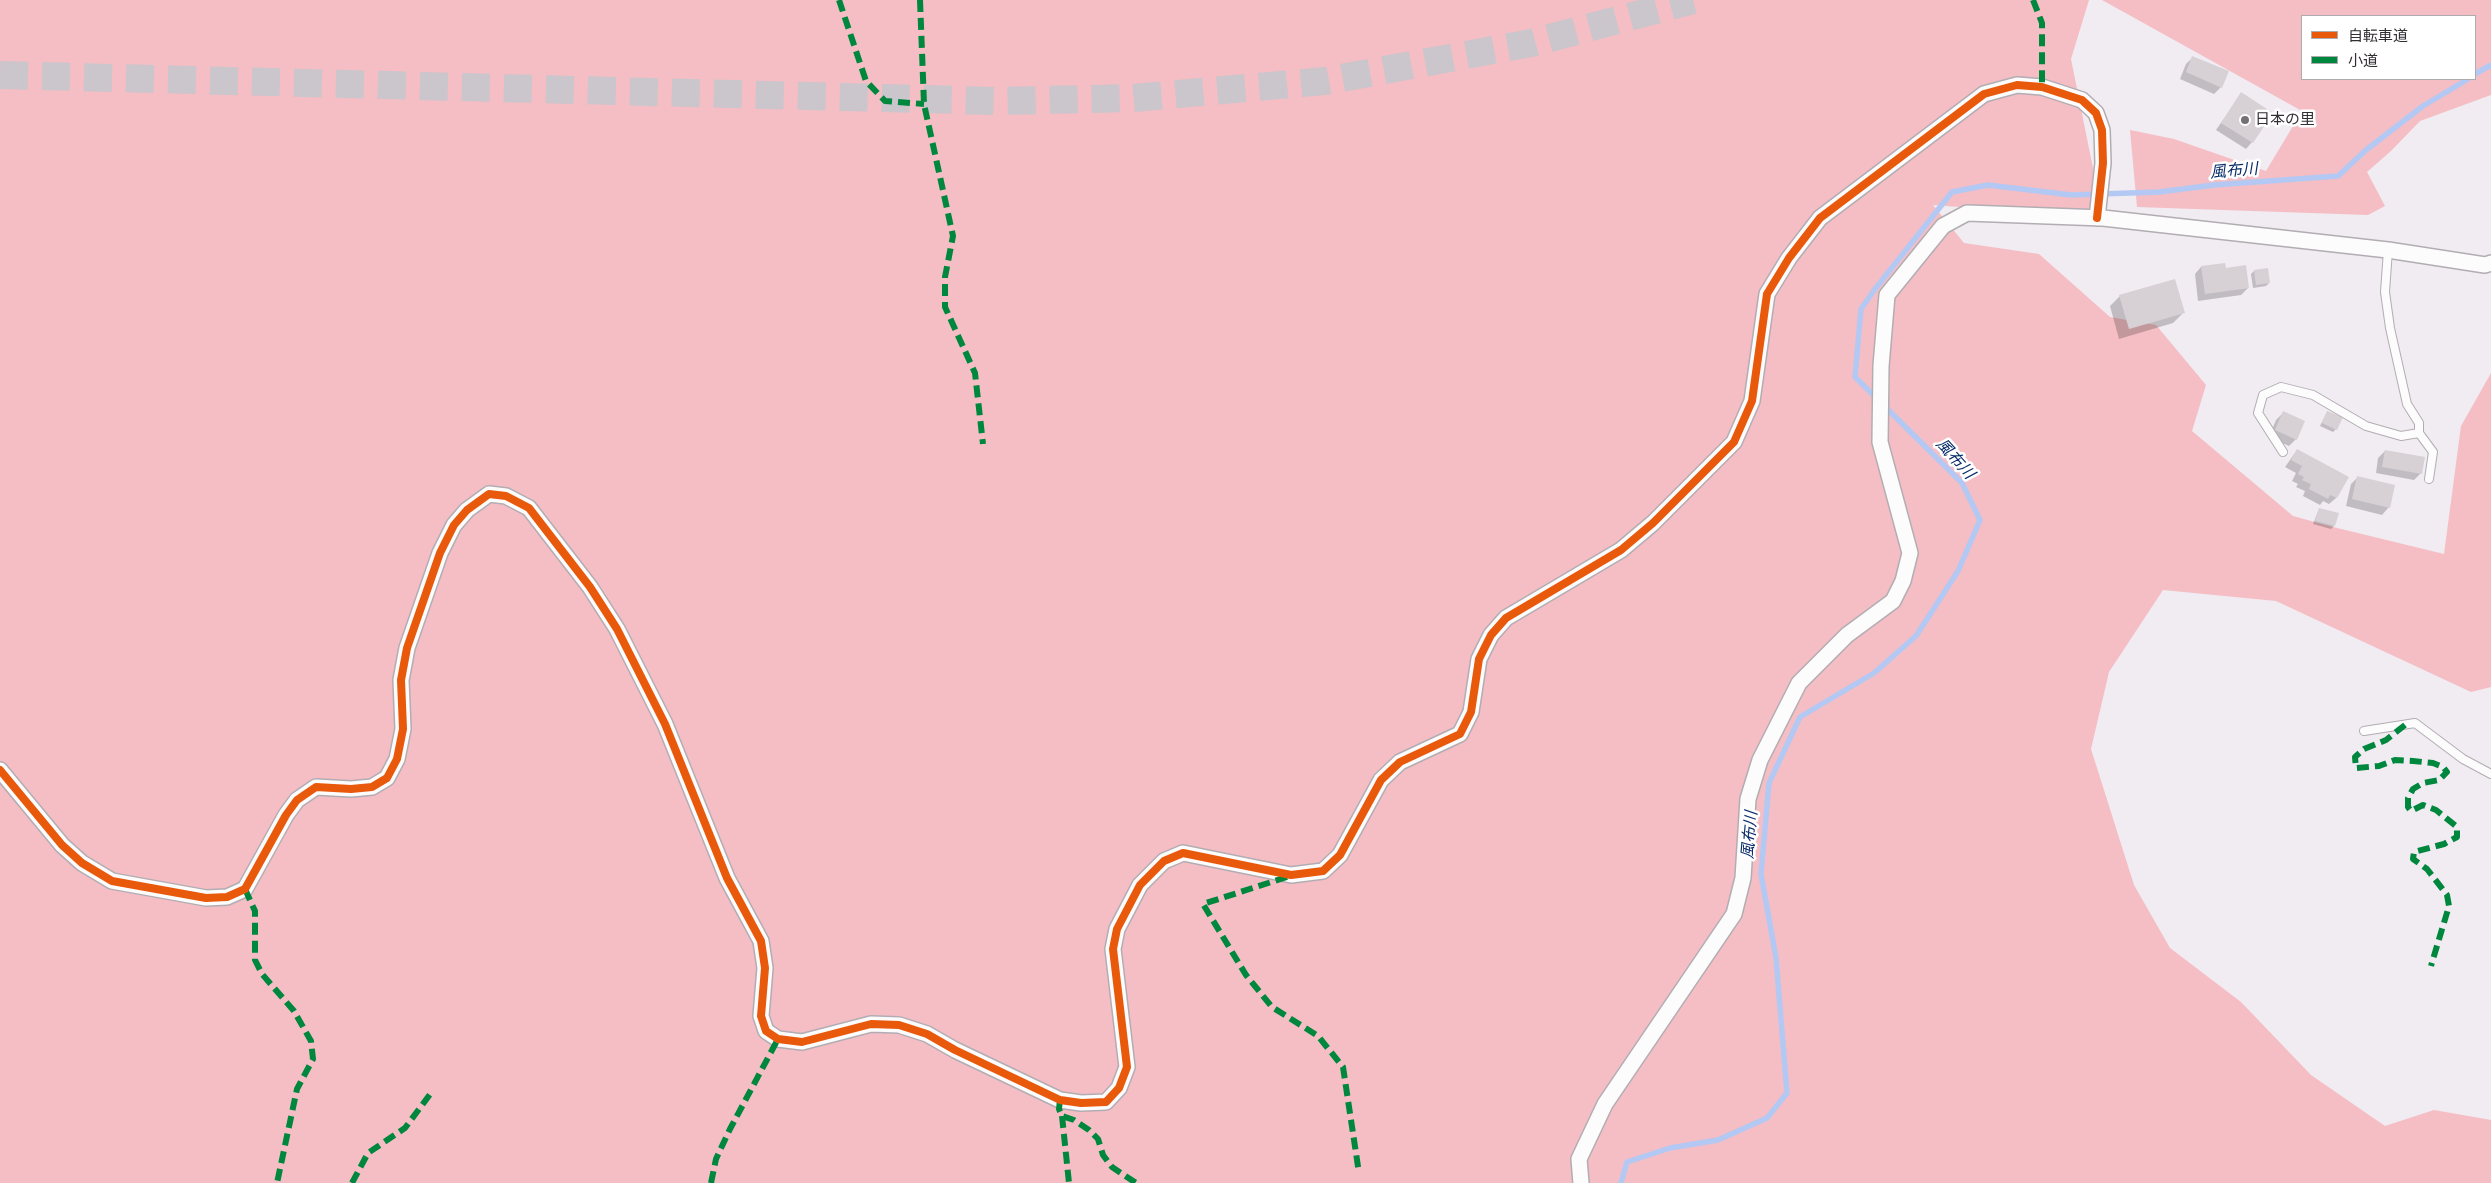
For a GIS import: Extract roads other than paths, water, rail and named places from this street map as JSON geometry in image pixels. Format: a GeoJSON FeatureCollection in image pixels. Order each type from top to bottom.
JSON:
{"type":"FeatureCollection","features":[{"type":"Feature","properties":{"kind":"street"},"geometry":{"type":"LineString","coordinates":[[0,770],[62,845],[82,863],[112,881],[206,898],[227,897],[245,889],[286,815],[297,800],[316,787],[352,789],[372,787],[387,778],[397,759],[403,730],[401,680],[407,648],[440,553],[454,525],[467,510],[489,494],[506,496],[529,508],[590,587],[617,629],[665,724],[727,878],[761,941],[765,968],[761,1016],[766,1031],[778,1039],[802,1042],[871,1024],[899,1025],[927,1034],[955,1050],[1060,1100],[1081,1103],[1106,1102],[1119,1088],[1127,1067],[1113,949],[1117,929],[1140,885],[1164,860],[1183,853],[1291,875],[1323,871],[1340,855],[1381,780],[1400,762],[1460,734],[1470,712],[1479,659],[1491,635],[1506,618],[1620,550],[1654,523],[1734,442],[1752,401],[1767,294],[1788,258],[1820,218],[1984,94],[2017,85],[2042,87],[2082,100],[2096,114],[2102,130],[2103,163],[2097,218]]}},
{"type":"Feature","properties":{"kind":"street"},"geometry":{"type":"LineString","coordinates":[[1580,1183],[1579,1159],[1605,1104],[1734,914],[1743,878],[1748,799],[1760,760],[1799,683],[1847,635],[1893,601],[1903,581],[1910,553],[1880,442],[1881,366],[1887,296],[1943,226],[1967,214],[2097,218],[2388,250],[2485,265],[2491,263]]}},
{"type":"Feature","properties":{"kind":"lane"},"geometry":{"type":"LineString","coordinates":[[2388,250],[2384,292],[2390,328],[2408,404],[2418,423],[2419,433],[2433,452],[2429,479]]}},
{"type":"Feature","properties":{"kind":"lane"},"geometry":{"type":"LineString","coordinates":[[2283,452],[2258,413],[2263,395],[2281,387],[2313,395],[2366,426],[2401,436],[2419,433]]}},
{"type":"Feature","properties":{"kind":"lane"},"geometry":{"type":"LineString","coordinates":[[2364,731],[2415,724],[2462,759],[2491,774]]}},
{"type":"Feature","properties":{"kind":"waterway","name":"風布川"},"geometry":{"type":"LineString","coordinates":[[2476,73],[2491,65]]}},
{"type":"Feature","properties":{"kind":"waterway","name":"風布川"},"geometry":{"type":"LineString","coordinates":[[1621,1183],[1627,1162],[1670,1148],[1718,1140],[1767,1118],[1787,1093],[1776,958],[1761,874],[1769,783],[1800,717],[1874,673],[1916,636],[1958,571],[1980,520],[1962,483],[1855,377],[1861,309],[1875,289],[1952,192],[1988,185],[2071,195],[2159,192],[2214,185],[2338,176],[2366,150],[2423,106],[2466,80]]}},
{"type":"Feature","properties":{"kind":"tunnel"},"geometry":{"type":"LineString","coordinates":[[0,75],[997,101],[1133,98],[1325,81],[1531,43],[1693,0]]}},
{"type":"Feature","properties":{"kind":"place","name":"日本の里"},"geometry":{"type":"Point","coordinates":[2245,120]}}]}
